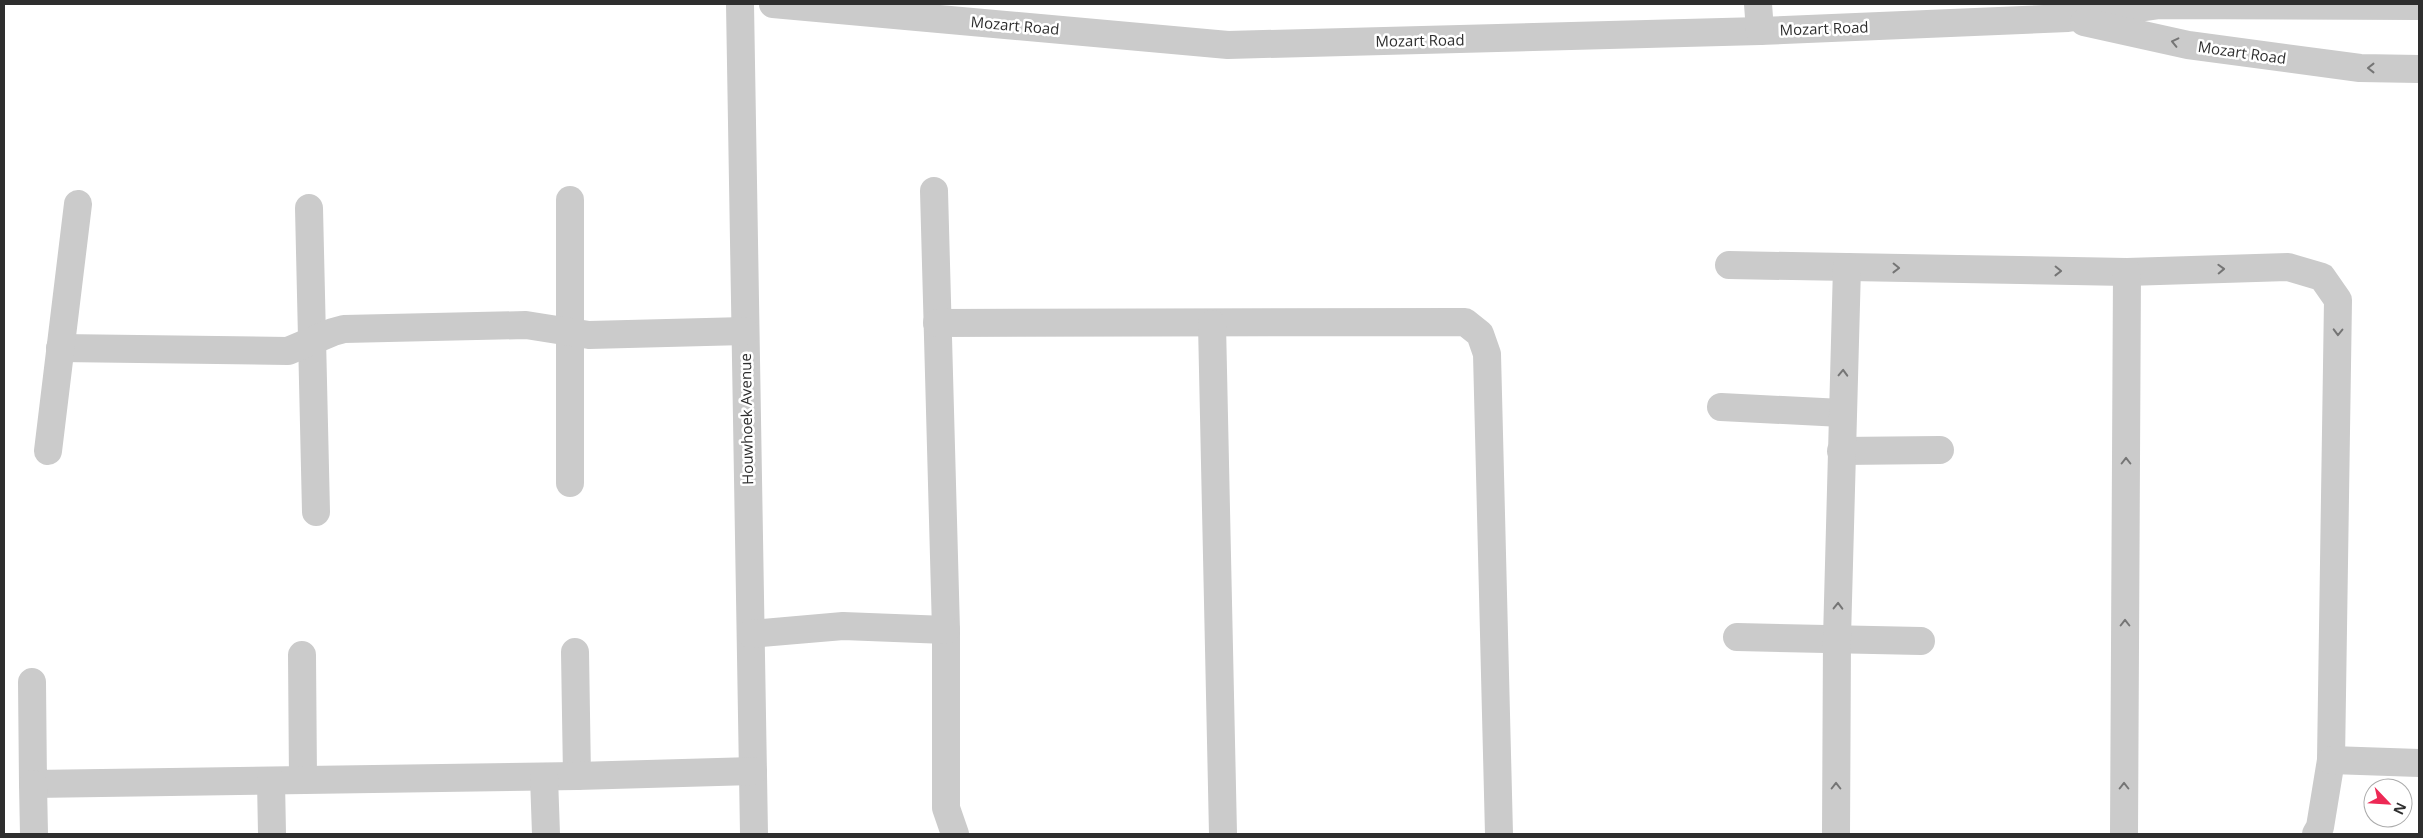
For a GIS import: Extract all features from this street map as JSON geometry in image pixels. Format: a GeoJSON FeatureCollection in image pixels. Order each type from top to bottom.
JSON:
{"type":"FeatureCollection","features":[{"type":"Feature","properties":{"kind":"street","name":"Houwhoek Avenue"},"geometry":{"type":"LineString","coordinates":[[740,4],[754,834]]}},
{"type":"Feature","properties":{"kind":"street","name":"Mozart Road"},"geometry":{"type":"LineString","coordinates":[[773,4],[1228,45],[1760,31],[2068,18],[2160,5],[2419,6]]}},
{"type":"Feature","properties":{"kind":"street"},"geometry":{"type":"LineString","coordinates":[[1758,4],[1760,31]]}},
{"type":"Feature","properties":{"kind":"street","name":"Mozart Road"},"geometry":{"type":"LineString","coordinates":[[2068,18],[2188,45],[2360,68],[2419,69]]}},
{"type":"Feature","properties":{"kind":"street"},"geometry":{"type":"LineString","coordinates":[[934,191],[946,630],[946,808],[955,834]]}},
{"type":"Feature","properties":{"kind":"street"},"geometry":{"type":"LineString","coordinates":[[570,200],[570,483]]}},
{"type":"Feature","properties":{"kind":"street"},"geometry":{"type":"LineString","coordinates":[[48,451],[78,204]]}},
{"type":"Feature","properties":{"kind":"street"},"geometry":{"type":"LineString","coordinates":[[310,208],[316,512]]}},
{"type":"Feature","properties":{"kind":"street"},"geometry":{"type":"LineString","coordinates":[[1729,265],[2126,272],[2288,267],[2322,277],[2338,300],[2330,760],[2320,826],[2316,834]]}},
{"type":"Feature","properties":{"kind":"street"},"geometry":{"type":"LineString","coordinates":[[1836,834],[1837,638],[1847,268]]}},
{"type":"Feature","properties":{"kind":"street"},"geometry":{"type":"LineString","coordinates":[[2124,834],[2126,272]]}},
{"type":"Feature","properties":{"kind":"street"},"geometry":{"type":"LineString","coordinates":[[937,323],[1212,324],[1465,322],[1480,334],[1487,354],[1499,834]]}},
{"type":"Feature","properties":{"kind":"street"},"geometry":{"type":"LineString","coordinates":[[1212,324],[1223,834]]}},
{"type":"Feature","properties":{"kind":"street"},"geometry":{"type":"LineString","coordinates":[[60,348],[288,351],[344,329],[526,326],[589,335],[746,331]]}},
{"type":"Feature","properties":{"kind":"street"},"geometry":{"type":"LineString","coordinates":[[1721,407],[1842,412]]}},
{"type":"Feature","properties":{"kind":"street"},"geometry":{"type":"LineString","coordinates":[[1841,451],[1940,450]]}},
{"type":"Feature","properties":{"kind":"street"},"geometry":{"type":"LineString","coordinates":[[751,634],[843,626],[946,630]]}},
{"type":"Feature","properties":{"kind":"street"},"geometry":{"type":"LineString","coordinates":[[1737,637],[1921,641]]}},
{"type":"Feature","properties":{"kind":"street"},"geometry":{"type":"LineString","coordinates":[[575,652],[577,776]]}},
{"type":"Feature","properties":{"kind":"street"},"geometry":{"type":"LineString","coordinates":[[302,656],[304,780]]}},
{"type":"Feature","properties":{"kind":"street"},"geometry":{"type":"LineString","coordinates":[[32,682],[34,834]]}},
{"type":"Feature","properties":{"kind":"street"},"geometry":{"type":"LineString","coordinates":[[2330,760],[2419,763]]}},
{"type":"Feature","properties":{"kind":"street"},"geometry":{"type":"LineString","coordinates":[[33,784],[544,777],[753,771]]}},
{"type":"Feature","properties":{"kind":"street"},"geometry":{"type":"LineString","coordinates":[[544,777],[546,834]]}},
{"type":"Feature","properties":{"kind":"street"},"geometry":{"type":"LineString","coordinates":[[271,781],[272,834]]}}]}
